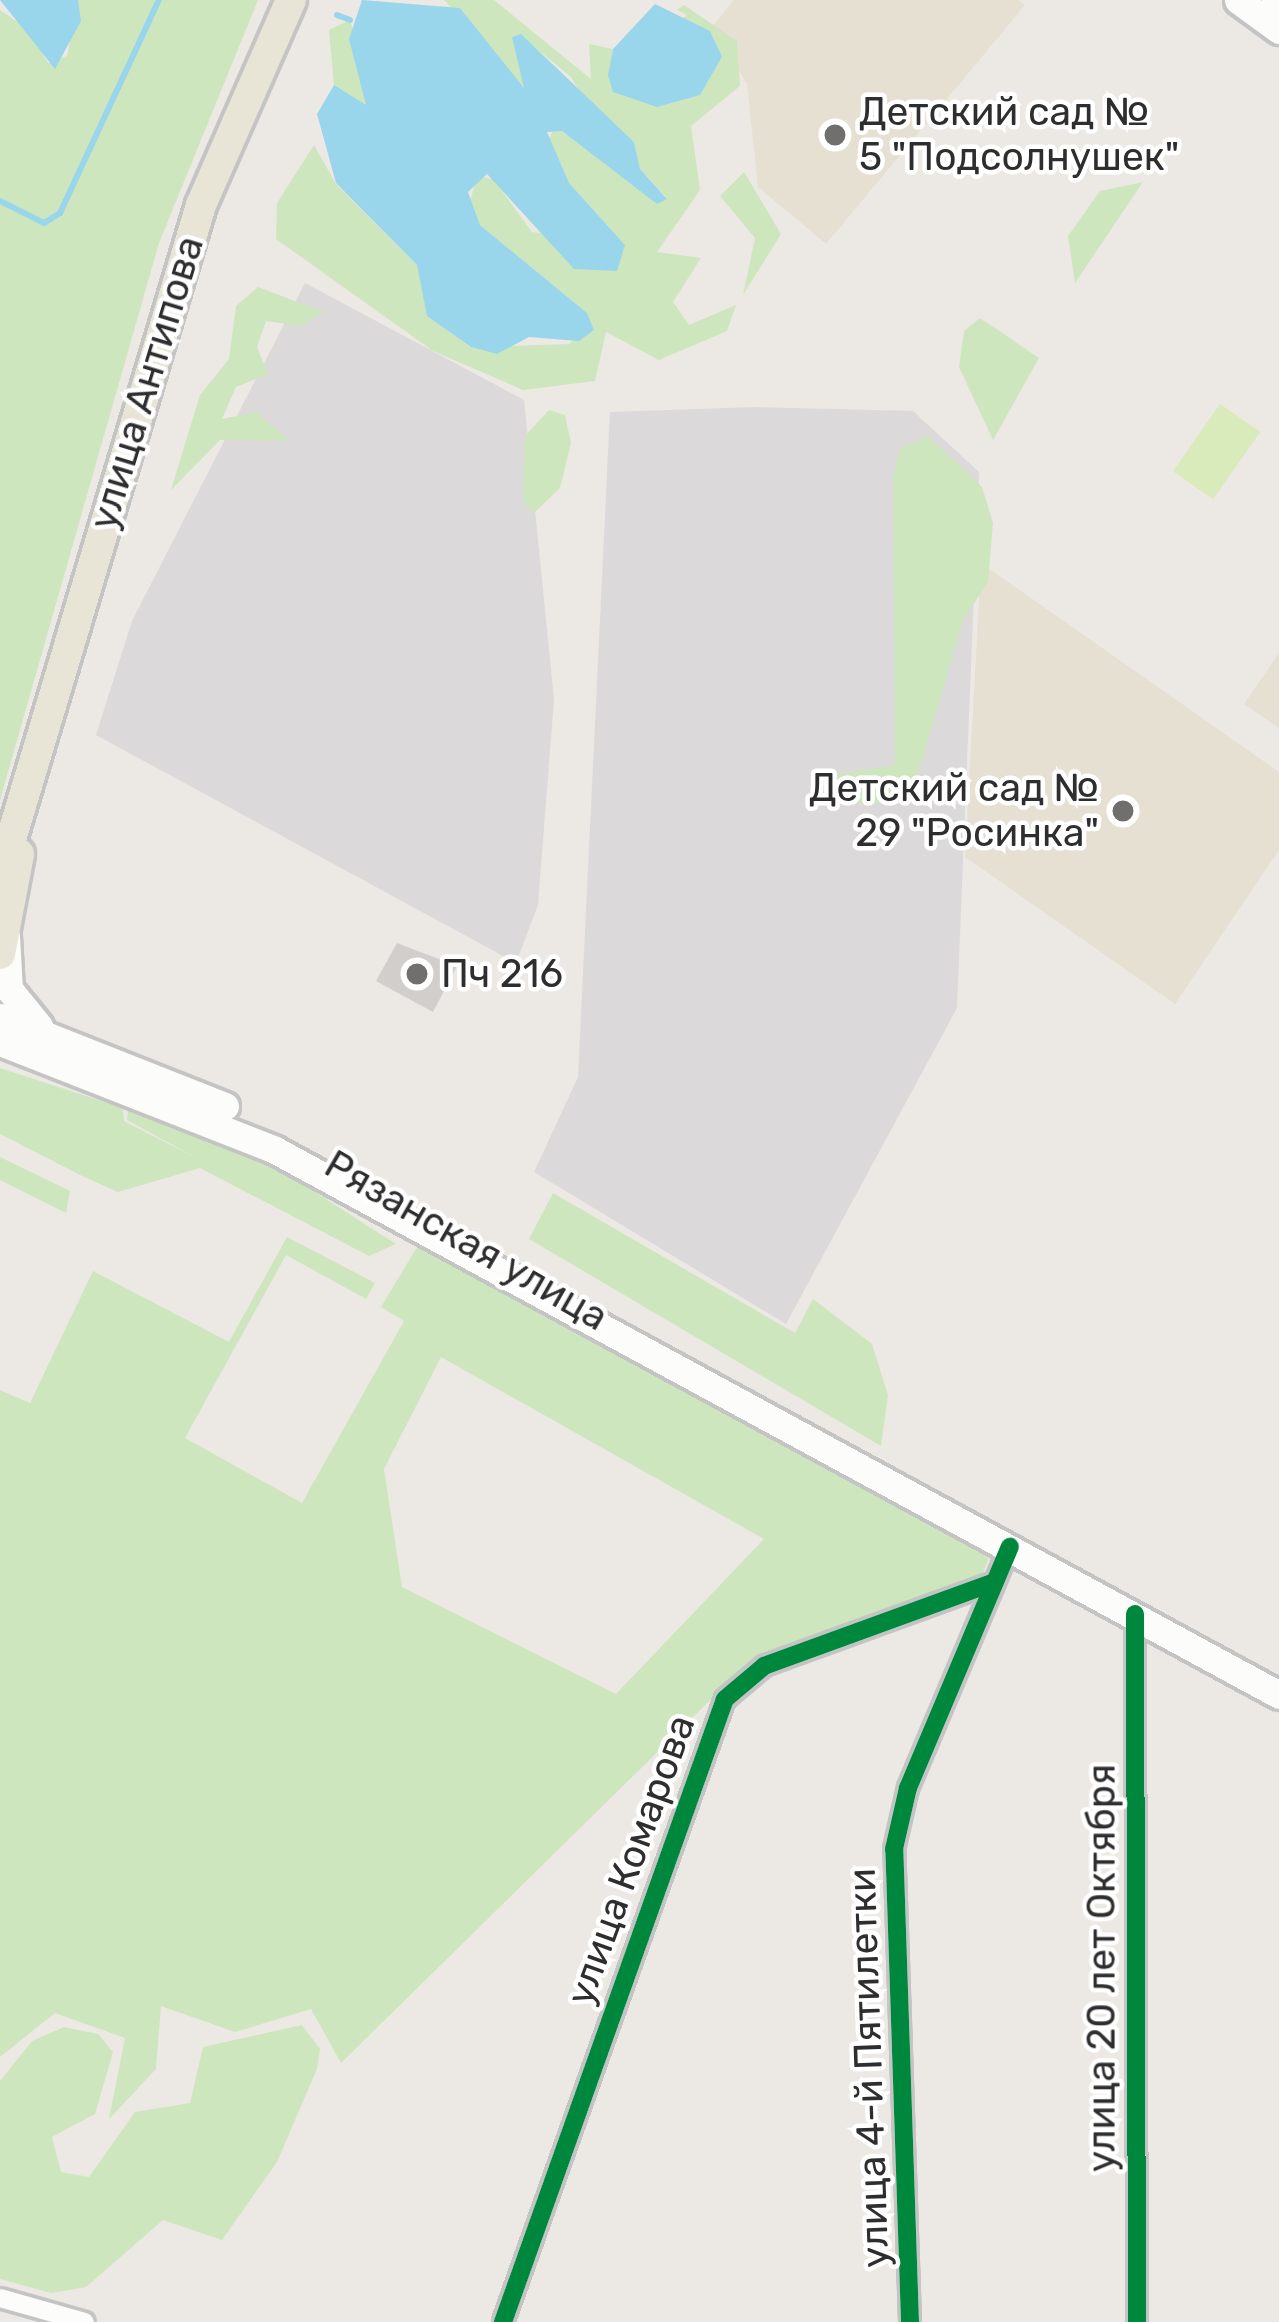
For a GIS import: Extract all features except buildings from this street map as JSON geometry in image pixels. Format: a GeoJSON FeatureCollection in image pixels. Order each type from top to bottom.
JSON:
{"type":"FeatureCollection","features":[{"type":"Feature","properties":{"kind":"main road","name":"улица Антипова"},"geometry":{"type":"LineString","coordinates":[[0,876],[195,224],[291,0]]}},
{"type":"Feature","properties":{"kind":"main road"},"geometry":{"type":"LineString","coordinates":[[1238,0],[1279,29]]}},
{"type":"Feature","properties":{"kind":"main road","name":"улица Антипова"},"geometry":{"type":"LineString","coordinates":[[3,945],[32,777]]}},
{"type":"Feature","properties":{"kind":"main road"},"geometry":{"type":"LineString","coordinates":[[3,945],[9,989],[48,1031]]}},
{"type":"Feature","properties":{"kind":"main road","name":"Рязанская улица"},"geometry":{"type":"LineString","coordinates":[[0,1018],[48,1031],[226,1106],[917,1499]]}},
{"type":"Feature","properties":{"kind":"main road","name":"Рязанская улица"},"geometry":{"type":"LineString","coordinates":[[0,1042],[209,1117],[1279,1695]]}},
{"type":"Feature","properties":{"kind":"street","name":"улица 4-й Пятилетки"},"geometry":{"type":"LineString","coordinates":[[910,2322],[894,1849],[992,1583],[1010,1547]]}},
{"type":"Feature","properties":{"kind":"street","name":"улица Комарова"},"geometry":{"type":"LineString","coordinates":[[503,2322],[725,1699],[764,1666],[992,1583]]}},
{"type":"Feature","properties":{"kind":"street","name":"улица 20 лет Октября"},"geometry":{"type":"LineString","coordinates":[[1135,1614],[1137,2322]]}},
{"type":"Feature","properties":{"kind":"street"},"geometry":{"type":"LineString","coordinates":[[0,2298],[85,2322]]}},
{"type":"Feature","properties":{"kind":"shaded area","name":"Детский сад № 5 \"Подсолнушек\""},"geometry":{"type":"Polygon","coordinates":[[[734,0],[1018,0],[1025,5],[826,244],[758,187],[747,84],[712,27],[734,0]]]}},
{"type":"Feature","properties":{"kind":"shaded area"},"geometry":{"type":"Polygon","coordinates":[[[305,283],[524,400],[554,699],[538,905],[516,963],[96,735],[132,621],[305,283]]]}},
{"type":"Feature","properties":{"kind":"shaded area"},"geometry":{"type":"Polygon","coordinates":[[[756,407],[913,411],[979,472],[957,1008],[786,1324],[534,1172],[578,1077],[610,412],[756,407]]]}},
{"type":"Feature","properties":{"kind":"shaded area","name":"Детский сад № 29 \"Росинка\""},"geometry":{"type":"Polygon","coordinates":[[[981,563],[1279,772],[1279,850],[1175,1004],[965,857],[981,563]]]}},
{"type":"Feature","properties":{"kind":"shaded area"},"geometry":{"type":"Polygon","coordinates":[[[1279,653],[1279,728],[1244,704],[1279,653]]]}},
{"type":"Feature","properties":{"kind":"green space"},"geometry":{"type":"Polygon","coordinates":[[[78,0],[258,0],[159,243],[0,800],[0,10],[31,31],[48,63],[67,56],[78,0]]]}},
{"type":"Feature","properties":{"kind":"green space"},"geometry":{"type":"Polygon","coordinates":[[[444,0],[494,0],[591,79],[589,44],[613,49],[608,75],[687,15],[677,10],[684,5],[737,41],[740,86],[691,126],[700,190],[657,252],[701,258],[673,302],[689,325],[736,305],[727,331],[659,360],[606,332],[595,381],[523,390],[433,351],[276,239],[277,203],[314,145],[336,184],[417,265],[428,316],[471,347],[570,344],[587,313],[468,210],[477,175],[494,180],[532,232],[625,245],[569,183],[547,142],[555,127],[667,198],[640,169],[634,142],[589,108],[571,77],[520,35],[525,89],[444,0]]]}},
{"type":"Feature","properties":{"kind":"green space"},"geometry":{"type":"Polygon","coordinates":[[[350,20],[367,80],[366,106],[334,85],[329,30],[350,20]]]}},
{"type":"Feature","properties":{"kind":"green space"},"geometry":{"type":"Polygon","coordinates":[[[744,172],[781,234],[743,295],[755,238],[720,196],[744,172]]]}},
{"type":"Feature","properties":{"kind":"green space"},"geometry":{"type":"Polygon","coordinates":[[[1143,182],[1075,283],[1068,236],[1100,191],[1143,182]]]}},
{"type":"Feature","properties":{"kind":"green space"},"geometry":{"type":"Polygon","coordinates":[[[258,287],[324,312],[300,326],[266,321],[257,347],[268,374],[236,387],[222,419],[256,412],[290,441],[220,440],[171,490],[200,395],[229,359],[236,306],[258,287]]]}},
{"type":"Feature","properties":{"kind":"green space"},"geometry":{"type":"Polygon","coordinates":[[[980,318],[1039,358],[993,440],[959,367],[964,331],[980,318]]]}},
{"type":"Feature","properties":{"kind":"green space"},"geometry":{"type":"Polygon","coordinates":[[[1220,404],[1260,432],[1213,499],[1173,471],[1220,404]]]}},
{"type":"Feature","properties":{"kind":"green space"},"geometry":{"type":"Polygon","coordinates":[[[549,410],[565,415],[571,443],[560,488],[533,514],[523,501],[525,436],[549,410]]]}},
{"type":"Feature","properties":{"kind":"green space"},"geometry":{"type":"Polygon","coordinates":[[[928,436],[982,487],[993,523],[988,582],[963,620],[915,785],[895,805],[848,801],[834,790],[837,774],[895,765],[893,476],[900,449],[928,436]]]}},
{"type":"Feature","properties":{"kind":"green space"},"geometry":{"type":"Polygon","coordinates":[[[0,1068],[123,1108],[124,1121],[198,1159],[127,1120],[128,1108],[276,1167],[396,1244],[369,1256],[200,1168],[118,1192],[82,1176],[0,1134],[0,1068]]]}},
{"type":"Feature","properties":{"kind":"green space"},"geometry":{"type":"Polygon","coordinates":[[[0,1157],[70,1191],[66,1213],[0,1180],[0,1157]]]}},
{"type":"Feature","properties":{"kind":"green space"},"geometry":{"type":"Polygon","coordinates":[[[553,1193],[795,1333],[813,1299],[872,1344],[888,1395],[881,1446],[529,1239],[553,1193]]]}},
{"type":"Feature","properties":{"kind":"green space"},"geometry":{"type":"Polygon","coordinates":[[[287,1237],[375,1283],[366,1299],[286,1255],[185,1438],[302,1503],[404,1321],[381,1307],[416,1249],[433,1242],[989,1557],[983,1573],[744,1667],[341,2063],[311,2009],[235,2032],[161,2006],[156,2069],[109,2119],[125,2038],[55,2013],[0,2057],[0,1390],[30,1403],[93,1271],[229,1342],[287,1237]],[[441,1357],[384,1469],[402,1587],[616,1694],[764,1539],[441,1357]]]}},
{"type":"Feature","properties":{"kind":"green space"},"geometry":{"type":"Polygon","coordinates":[[[302,2025],[320,2049],[317,2069],[277,2162],[222,2240],[163,2220],[86,2287],[51,2293],[0,2279],[0,2081],[32,2041],[64,2027],[98,2034],[113,2052],[95,2114],[52,2137],[61,2172],[89,2177],[135,2112],[190,2103],[203,2047],[302,2025]]]}},
{"type":"Feature","properties":{"kind":"water"},"geometry":{"type":"Polygon","coordinates":[[[0,0],[78,0],[81,21],[55,69],[0,0]]]}},
{"type":"Feature","properties":{"kind":"water"},"geometry":{"type":"Polygon","coordinates":[[[362,0],[460,8],[524,88],[512,37],[521,34],[634,142],[640,169],[667,199],[657,204],[562,131],[547,132],[569,183],[625,245],[617,271],[574,269],[487,174],[468,192],[480,225],[587,313],[594,330],[579,341],[529,337],[497,354],[471,347],[427,316],[417,265],[336,183],[317,114],[334,85],[366,105],[349,39],[362,0]]]}},
{"type":"Feature","properties":{"kind":"water"},"geometry":{"type":"Polygon","coordinates":[[[655,4],[710,31],[722,57],[700,95],[657,107],[613,92],[608,75],[613,49],[655,4]]]}},
{"type":"Feature","properties":{"kind":"waterway"},"geometry":{"type":"LineString","coordinates":[[0,201],[44,223],[60,213],[159,0]]}},
{"type":"Feature","properties":{"kind":"waterway"},"geometry":{"type":"LineString","coordinates":[[337,15],[350,20]]}},
{"type":"Feature","properties":{"kind":"cycle path"},"geometry":{"type":"LineString","coordinates":[[910,2322],[894,1849],[908,1788],[1010,1547]]}},
{"type":"Feature","properties":{"kind":"cycle path"},"geometry":{"type":"LineString","coordinates":[[503,2322],[725,1699],[764,1666],[992,1583]]}},
{"type":"Feature","properties":{"kind":"cycle path"},"geometry":{"type":"LineString","coordinates":[[1135,1614],[1137,2322]]}},
{"type":"Feature","properties":{"kind":"place","name":"Детский сад № 5 \"Подсолнушек\""},"geometry":{"type":"Point","coordinates":[835,135]}},
{"type":"Feature","properties":{"kind":"place","name":"Детский сад № 29 \"Росинка\""},"geometry":{"type":"Point","coordinates":[1123,811]}},
{"type":"Feature","properties":{"kind":"place","name":"Пч 216"},"geometry":{"type":"Point","coordinates":[417,974]}}]}
